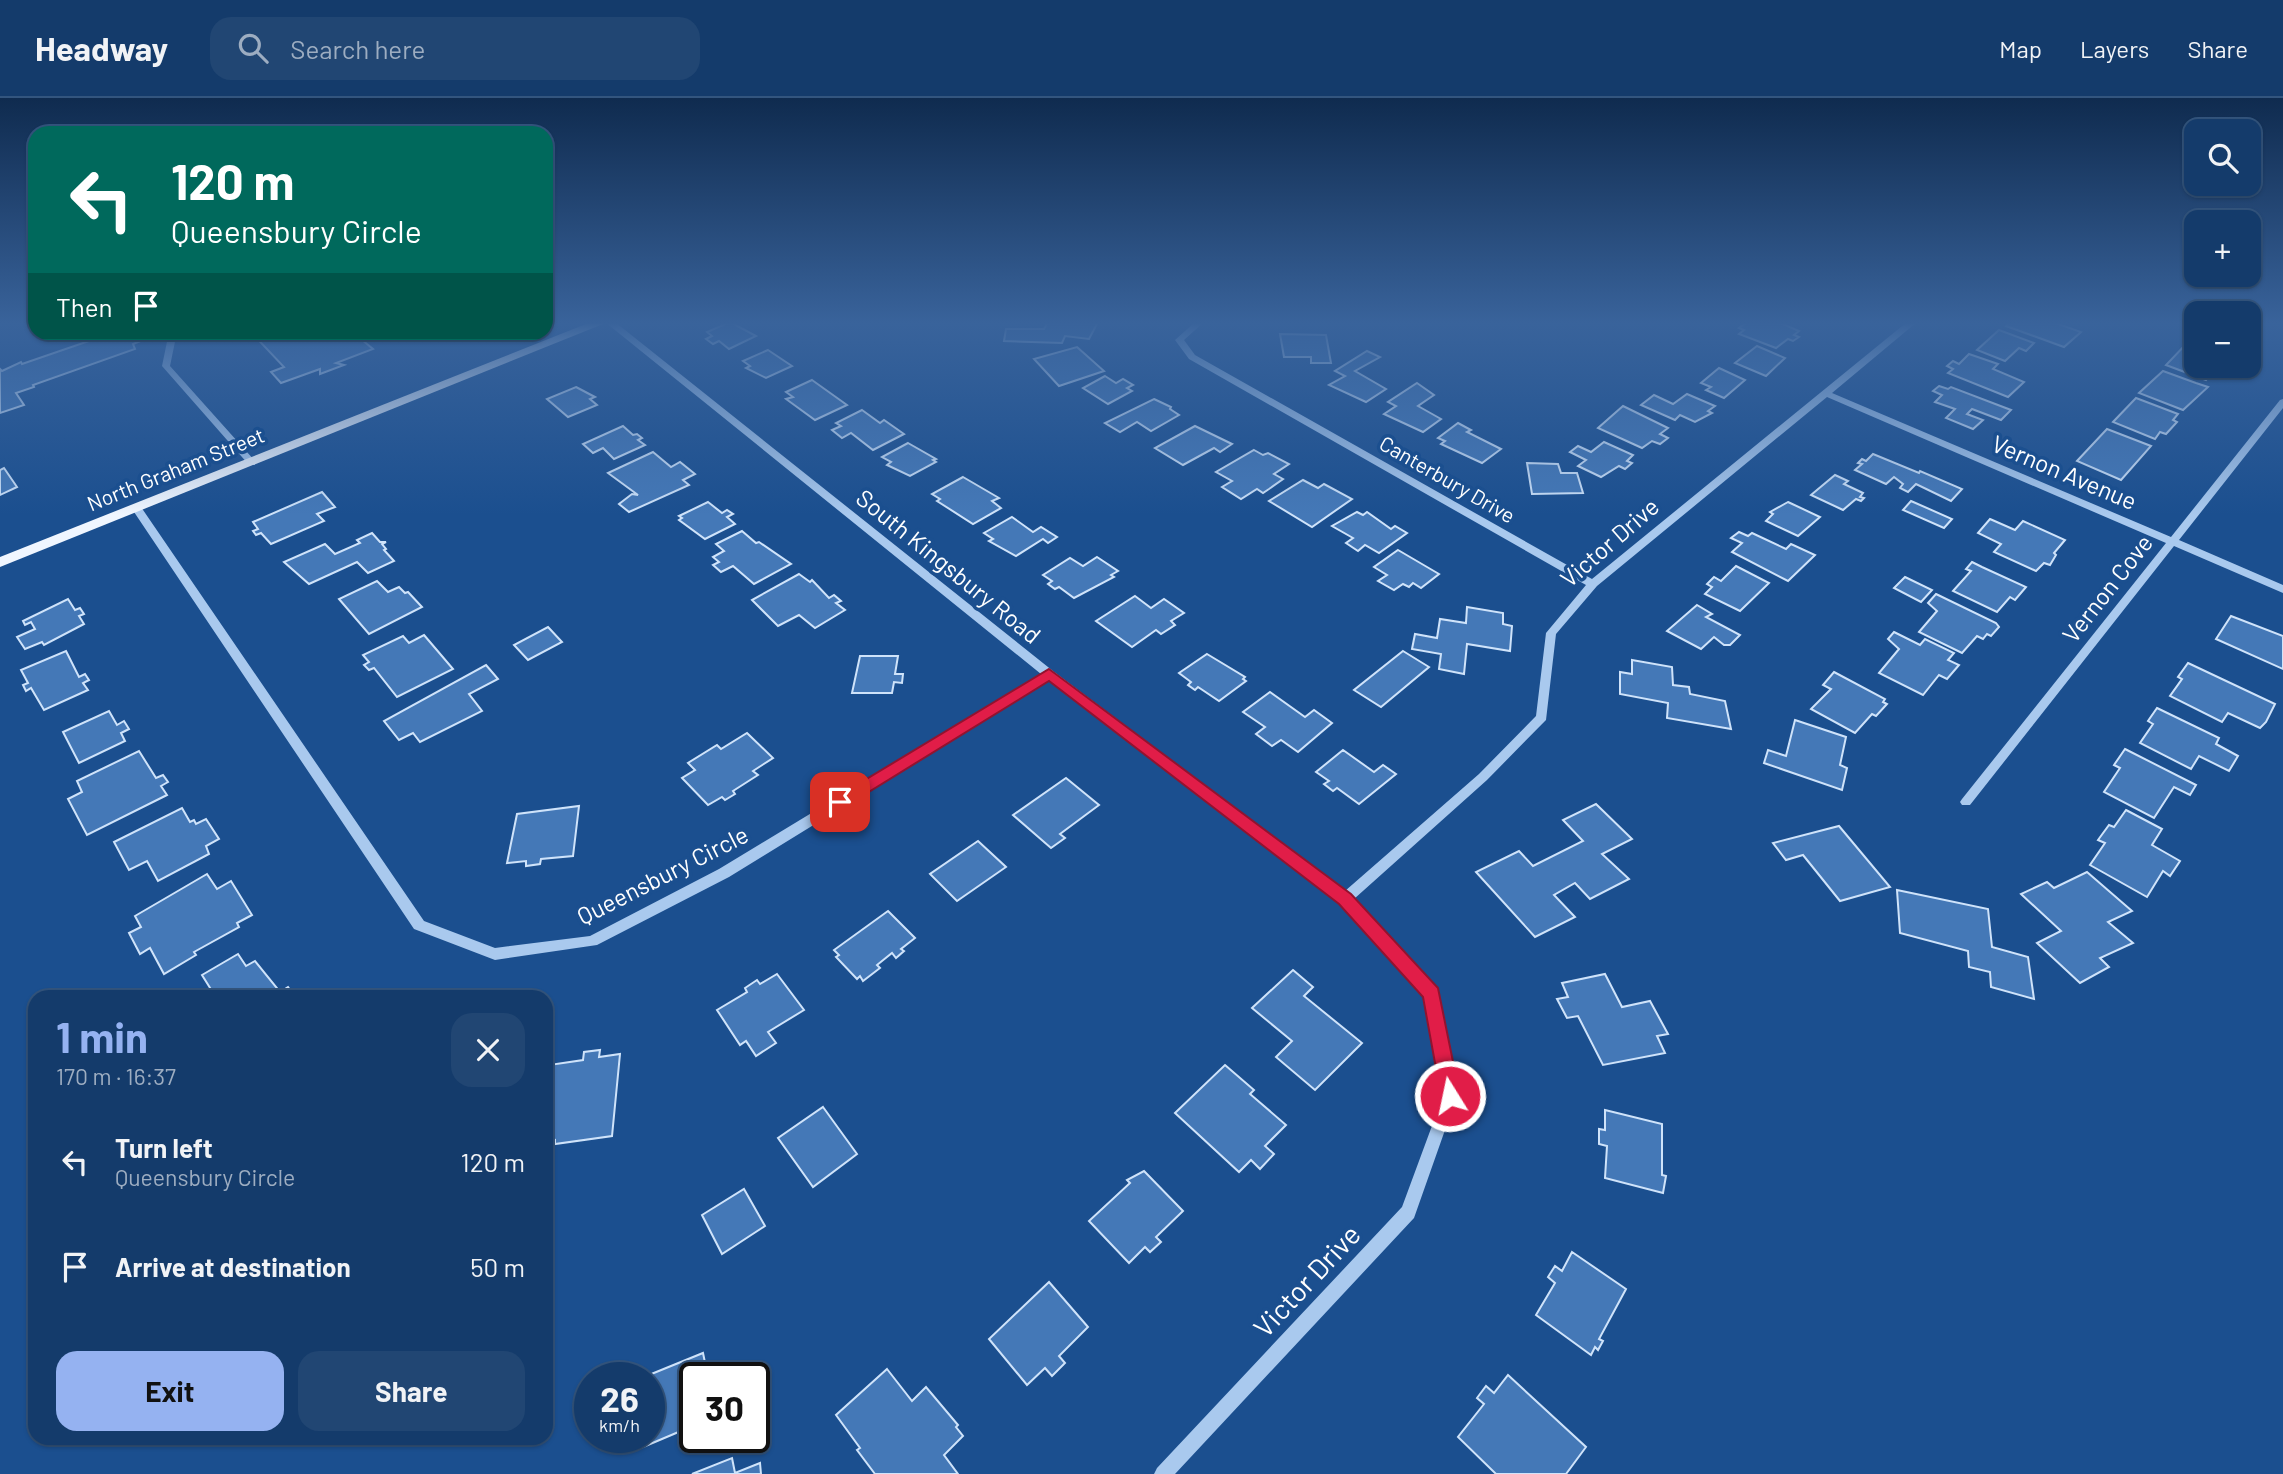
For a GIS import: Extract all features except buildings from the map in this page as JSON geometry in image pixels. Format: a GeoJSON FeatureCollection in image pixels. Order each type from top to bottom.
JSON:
{"type":"FeatureCollection","features":[{"type":"Feature","properties":{"kind":"main road","name":"North Graham Street"},"geometry":{"type":"LineString","coordinates":[[0,562],[443,386]]}},
{"type":"Feature","properties":{"kind":"street"},"geometry":{"type":"LineString","coordinates":[[184,386],[252,463]]}},
{"type":"Feature","properties":{"kind":"street","name":"South Kingsbury Road"},"geometry":{"type":"LineString","coordinates":[[689,386],[1049,674],[1345,899],[1432,994],[1449,1100]]}},
{"type":"Feature","properties":{"kind":"street","name":"Canterbury Drive"},"geometry":{"type":"LineString","coordinates":[[1242,386],[1593,584]]}},
{"type":"Feature","properties":{"kind":"street","name":"Victor Drive"},"geometry":{"type":"LineString","coordinates":[[1345,899],[1483,777],[1542,717],[1552,633],[1593,584],[1837,386]]}},
{"type":"Feature","properties":{"kind":"street","name":"Vernon Avenue"},"geometry":{"type":"LineString","coordinates":[[1828,394],[2283,589]]}},
{"type":"Feature","properties":{"kind":"street","name":"Vernon Cove"},"geometry":{"type":"LineString","coordinates":[[1966,802],[2283,402]]}},
{"type":"Feature","properties":{"kind":"street","name":"Queensbury Circle"},"geometry":{"type":"LineString","coordinates":[[137,509],[419,925],[495,954],[592,941],[724,873],[1049,674]]}},
{"type":"Feature","properties":{"kind":"street","name":"Victor Drive"},"geometry":{"type":"LineString","coordinates":[[1163,1474],[1408,1212],[1449,1100]]}},
{"type":"Feature","properties":{"kind":"route"},"geometry":{"type":"LineString","coordinates":[[840,802],[1049,674],[1345,899],[1432,994],[1450,1096]]}}]}
